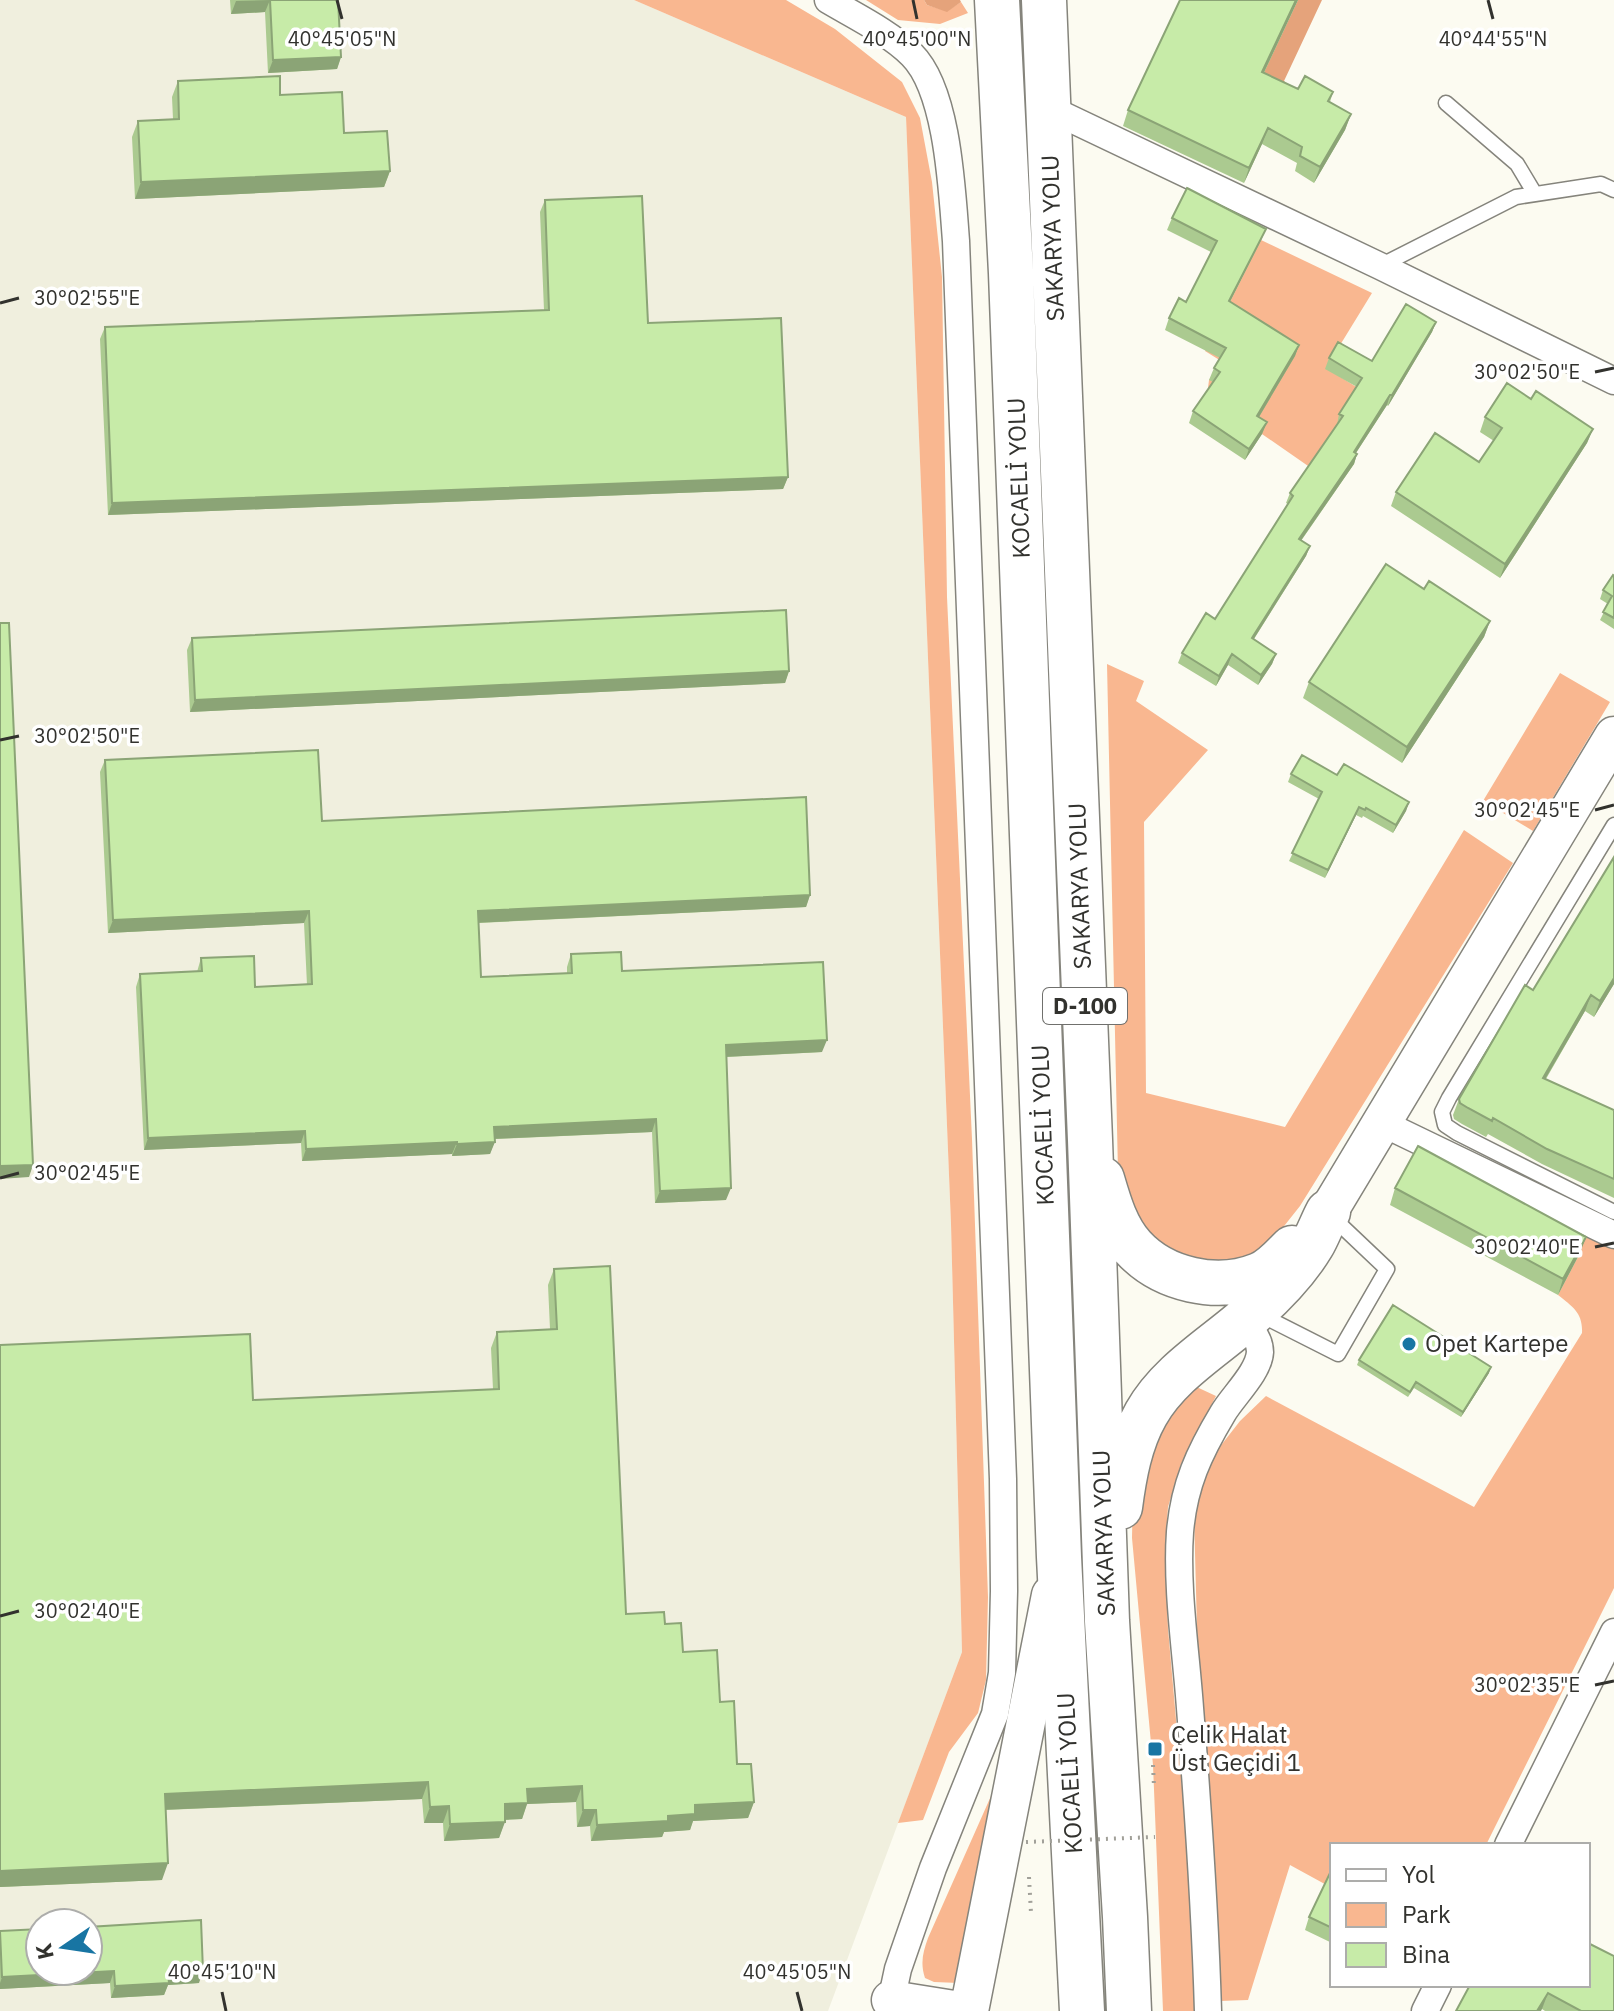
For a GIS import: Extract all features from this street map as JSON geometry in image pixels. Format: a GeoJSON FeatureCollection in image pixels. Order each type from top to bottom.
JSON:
{"type":"FeatureCollection","features":[{"type":"Feature","properties":{"kind":"highway","name":"KOCAELİ YOLU"},"geometry":{"type":"LineString","coordinates":[[997,0],[1013,337],[1059,1557],[1081,2002]]}},
{"type":"Feature","properties":{"kind":"highway","name":"SAKARYA YOLU"},"geometry":{"type":"LineString","coordinates":[[1044,0],[1107,1621],[1129,2011]]}},
{"type":"Feature","properties":{"kind":"highway"},"geometry":{"type":"LineString","coordinates":[[1090,1140],[1110,1205],[1132,1245],[1150,1263],[1189,1279],[1216,1283],[1258,1275],[1278,1262],[1328,1212]]}},
{"type":"Feature","properties":{"kind":"highway"},"geometry":{"type":"LineString","coordinates":[[1107,1621],[1120,1503],[1135,1438],[1146,1413],[1162,1391],[1190,1363],[1248,1316],[1290,1274],[1311,1247],[1328,1212]]}},
{"type":"Feature","properties":{"kind":"street"},"geometry":{"type":"LineString","coordinates":[[828,0],[881,32],[913,56],[926,76],[942,121],[956,241],[1003,1479],[1002,1659],[995,1714],[933,1868],[898,1969],[890,2006],[960,2011]]}},
{"type":"Feature","properties":{"kind":"street"},"geometry":{"type":"LineString","coordinates":[[1048,108],[1614,381]]}},
{"type":"Feature","properties":{"kind":"street"},"geometry":{"type":"LineString","coordinates":[[1328,1212],[1614,736]]}},
{"type":"Feature","properties":{"kind":"street"},"geometry":{"type":"LineString","coordinates":[[1382,1123],[1614,1235]]}},
{"type":"Feature","properties":{"kind":"street"},"geometry":{"type":"LineString","coordinates":[[1208,2011],[1180,1533],[1186,1491],[1198,1457],[1224,1410],[1257,1364],[1260,1350],[1248,1316]]}},
{"type":"Feature","properties":{"kind":"street"},"geometry":{"type":"LineString","coordinates":[[969,2011],[1059,1557]]}},
{"type":"Feature","properties":{"kind":"street"},"geometry":{"type":"LineString","coordinates":[[1509,1843],[1614,1632]]}},
{"type":"Feature","properties":{"kind":"street"},"geometry":{"type":"LineString","coordinates":[[1425,2011],[1437,1987]]}},
{"type":"Feature","properties":{"kind":"lane"},"geometry":{"type":"LineString","coordinates":[[1446,103],[1517,164],[1535,194]]}},
{"type":"Feature","properties":{"kind":"lane"},"geometry":{"type":"LineString","coordinates":[[1380,266],[1516,197],[1601,184],[1614,190]]}},
{"type":"Feature","properties":{"kind":"lane"},"geometry":{"type":"LineString","coordinates":[[1614,825],[1442,1112],[1445,1125],[1457,1133],[1614,1212]]}},
{"type":"Feature","properties":{"kind":"lane"},"geometry":{"type":"LineString","coordinates":[[1248,1316],[1338,1354],[1387,1269],[1328,1212]]}},
{"type":"Feature","properties":{"kind":"path"},"geometry":{"type":"LineString","coordinates":[[1026,1842],[1155,1837]]}},
{"type":"Feature","properties":{"kind":"shaded area"},"geometry":{"type":"Polygon","coordinates":[[[0,0],[634,0],[906,117],[951,1224],[962,1652],[828,2011],[0,2011],[0,0]]]}},
{"type":"Feature","properties":{"kind":"shaded area"},"geometry":{"type":"Polygon","coordinates":[[[924,0],[961,2],[947,12],[927,5],[924,0]]]}},
{"type":"Feature","properties":{"kind":"shaded area"},"geometry":{"type":"Polygon","coordinates":[[[1298,0],[1322,0],[1284,81],[1290,86],[1257,87],[1298,0]]]}},
{"type":"Feature","properties":{"kind":"green space"},"geometry":{"type":"Polygon","coordinates":[[[634,0],[786,0],[835,29],[902,82],[920,118],[932,182],[942,277],[947,597],[972,1139],[988,1597],[986,1680],[978,1713],[949,1752],[923,1820],[898,1823],[962,1652],[951,1224],[906,117],[634,0]]]}},
{"type":"Feature","properties":{"kind":"green space"},"geometry":{"type":"Polygon","coordinates":[[[866,0],[924,0],[927,5],[947,11],[961,2],[968,13],[940,24],[898,20],[866,0]]]}},
{"type":"Feature","properties":{"kind":"green space"},"geometry":{"type":"Polygon","coordinates":[[[1261,240],[1372,293],[1326,368],[1358,388],[1311,468],[1207,396],[1209,380],[1221,361],[1205,351],[1261,240]]]}},
{"type":"Feature","properties":{"kind":"green space"},"geometry":{"type":"Polygon","coordinates":[[[1107,664],[1144,681],[1136,701],[1208,750],[1144,822],[1146,1093],[1285,1127],[1464,830],[1513,863],[1300,1206],[1273,1240],[1248,1260],[1220,1269],[1145,1245],[1118,1173],[1107,664]]]}},
{"type":"Feature","properties":{"kind":"green space"},"geometry":{"type":"Polygon","coordinates":[[[1560,673],[1610,702],[1533,831],[1483,801],[1560,673]]]}},
{"type":"Feature","properties":{"kind":"green space"},"geometry":{"type":"Polygon","coordinates":[[[1566,1229],[1614,1249],[1614,1588],[1487,1843],[1330,1843],[1330,1887],[1290,1865],[1248,2000],[1220,2001],[1198,1666],[1194,1515],[1197,1487],[1215,1453],[1240,1421],[1266,1396],[1474,1507],[1582,1333],[1579,1315],[1558,1295],[1580,1253],[1566,1229]]]}},
{"type":"Feature","properties":{"kind":"green space"},"geometry":{"type":"Polygon","coordinates":[[[1188,1383],[1216,1396],[1181,1464],[1168,1507],[1165,1549],[1168,1629],[1194,1922],[1196,2011],[1163,2011],[1153,1765],[1132,1538],[1133,1489],[1145,1448],[1188,1383]]]}},
{"type":"Feature","properties":{"kind":"green space"},"geometry":{"type":"Polygon","coordinates":[[[999,1778],[959,1983],[934,1982],[925,1978],[923,1973],[926,1943],[999,1778]]]}},
{"type":"Feature","properties":{"kind":"building"},"geometry":{"type":"Polygon","coordinates":[[[270,0],[338,0],[341,57],[273,60],[270,0]]]}},
{"type":"Feature","properties":{"kind":"building"},"geometry":{"type":"Polygon","coordinates":[[[1180,0],[1296,0],[1262,72],[1298,89],[1305,76],[1333,92],[1328,101],[1351,114],[1320,167],[1300,156],[1302,147],[1268,128],[1249,168],[1128,110],[1180,0]]]}},
{"type":"Feature","properties":{"kind":"building"},"geometry":{"type":"Polygon","coordinates":[[[280,76],[280,95],[342,92],[344,133],[387,131],[390,171],[141,182],[138,121],[179,119],[178,81],[280,76]]]}},
{"type":"Feature","properties":{"kind":"building"},"geometry":{"type":"Polygon","coordinates":[[[1187,188],[1266,229],[1229,301],[1299,345],[1257,416],[1267,422],[1249,449],[1193,411],[1220,372],[1214,368],[1226,348],[1169,318],[1179,298],[1186,302],[1217,241],[1172,218],[1187,188]]]}},
{"type":"Feature","properties":{"kind":"building"},"geometry":{"type":"Polygon","coordinates":[[[642,196],[648,323],[781,318],[788,477],[112,503],[105,327],[549,310],[545,200],[642,196]]]}},
{"type":"Feature","properties":{"kind":"building"},"geometry":{"type":"Polygon","coordinates":[[[1406,304],[1436,322],[1354,452],[1357,454],[1299,539],[1310,546],[1252,638],[1276,654],[1261,675],[1232,654],[1219,676],[1182,653],[1206,613],[1215,619],[1293,496],[1290,493],[1343,416],[1339,414],[1362,378],[1329,358],[1338,342],[1372,361],[1406,304]]]}},
{"type":"Feature","properties":{"kind":"building"},"geometry":{"type":"Polygon","coordinates":[[[1507,383],[1531,399],[1536,391],[1593,429],[1505,564],[1396,492],[1435,433],[1479,462],[1502,428],[1485,417],[1507,383]]]}},
{"type":"Feature","properties":{"kind":"building"},"geometry":{"type":"Polygon","coordinates":[[[1386,564],[1424,589],[1429,581],[1490,621],[1407,747],[1309,682],[1386,564]]]}},
{"type":"Feature","properties":{"kind":"building"},"geometry":{"type":"Polygon","coordinates":[[[1613,575],[1614,618],[1603,612],[1612,596],[1603,590],[1613,575]]]}},
{"type":"Feature","properties":{"kind":"building"},"geometry":{"type":"Polygon","coordinates":[[[786,610],[789,671],[195,700],[192,638],[786,610]]]}},
{"type":"Feature","properties":{"kind":"building"},"geometry":{"type":"Polygon","coordinates":[[[0,623],[9,623],[33,1165],[0,1166],[0,623]]]}},
{"type":"Feature","properties":{"kind":"building"},"geometry":{"type":"Polygon","coordinates":[[[318,750],[322,821],[806,797],[810,895],[478,911],[481,977],[572,973],[571,954],[621,952],[622,971],[823,962],[827,1040],[726,1045],[731,1188],[660,1191],[656,1119],[494,1127],[495,1142],[457,1144],[306,1149],[305,1131],[148,1138],[140,974],[202,971],[201,958],[254,956],[255,987],[312,984],[309,911],[113,920],[105,760],[318,750]]]}},
{"type":"Feature","properties":{"kind":"building"},"geometry":{"type":"Polygon","coordinates":[[[1302,755],[1337,775],[1344,764],[1409,802],[1396,825],[1359,807],[1328,870],[1292,853],[1322,792],[1291,774],[1302,755]]]}},
{"type":"Feature","properties":{"kind":"building"},"geometry":{"type":"Polygon","coordinates":[[[1614,857],[1614,978],[1600,1001],[1591,995],[1543,1078],[1614,1110],[1614,1179],[1547,1149],[1493,1118],[1492,1121],[1460,1103],[1459,1099],[1525,985],[1533,990],[1614,857]]]}},
{"type":"Feature","properties":{"kind":"building"},"geometry":{"type":"Polygon","coordinates":[[[1418,1146],[1586,1237],[1563,1279],[1395,1188],[1418,1146]]]}},
{"type":"Feature","properties":{"kind":"building"},"geometry":{"type":"Polygon","coordinates":[[[610,1266],[626,1614],[664,1612],[665,1624],[681,1623],[683,1652],[717,1650],[720,1702],[734,1701],[737,1764],[751,1764],[754,1802],[695,1805],[695,1814],[668,1816],[668,1821],[597,1825],[596,1810],[583,1810],[582,1786],[527,1789],[528,1803],[505,1804],[505,1822],[450,1824],[449,1806],[430,1807],[428,1782],[165,1794],[168,1863],[0,1871],[0,1345],[250,1334],[253,1400],[499,1389],[497,1332],[557,1329],[554,1269],[610,1266]]]}},
{"type":"Feature","properties":{"kind":"building"},"geometry":{"type":"Polygon","coordinates":[[[1393,1305],[1491,1367],[1463,1412],[1416,1382],[1410,1392],[1359,1360],[1393,1305]]]}},
{"type":"Feature","properties":{"kind":"building"},"geometry":{"type":"Polygon","coordinates":[[[1330,1873],[1330,1927],[1309,1917],[1330,1873]]]}},
{"type":"Feature","properties":{"kind":"building"},"geometry":{"type":"Polygon","coordinates":[[[201,1920],[203,1971],[168,1973],[169,1983],[115,1986],[114,1971],[104,1972],[104,1926],[201,1920]]]}},
{"type":"Feature","properties":{"kind":"building"},"geometry":{"type":"Polygon","coordinates":[[[24,1930],[24,1976],[2,1977],[0,1931],[24,1930]]]}},
{"type":"Feature","properties":{"kind":"building"},"geometry":{"type":"Polygon","coordinates":[[[1590,1944],[1614,1956],[1614,2011],[1581,2011],[1548,1993],[1537,2011],[1456,2011],[1469,1987],[1590,1987],[1590,1944]]]}},
{"type":"Feature","properties":{"kind":"place","name":"Opet Kartepe"},"geometry":{"type":"Point","coordinates":[1409,1344]}},
{"type":"Feature","properties":{"kind":"place","name":"Çelik Halat Üst Geçidi 1"},"geometry":{"type":"Point","coordinates":[1155,1749]}}]}
